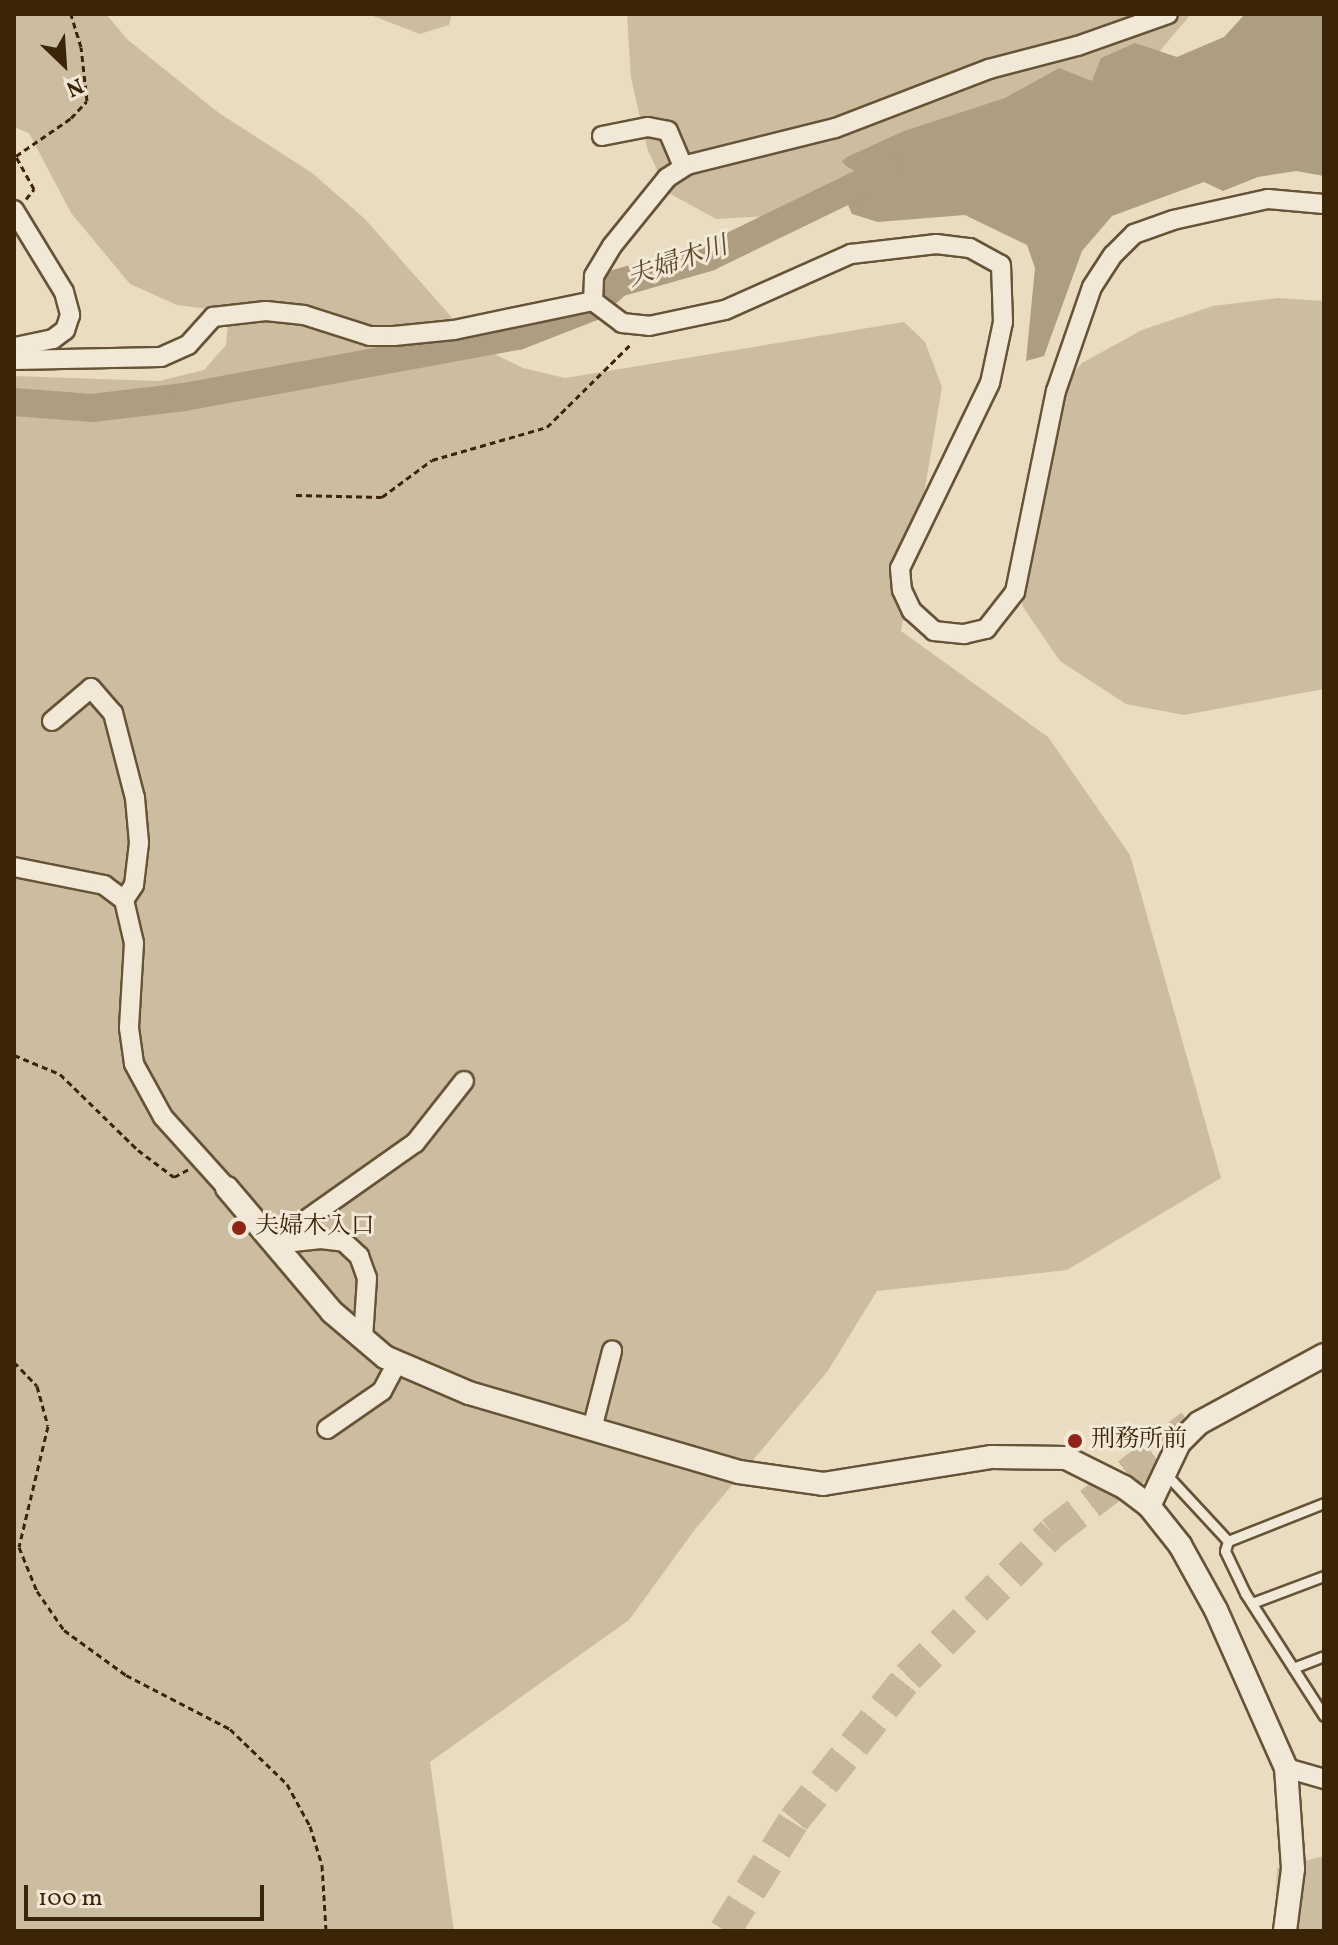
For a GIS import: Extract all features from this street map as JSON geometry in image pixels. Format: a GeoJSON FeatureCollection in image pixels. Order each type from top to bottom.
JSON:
{"type":"FeatureCollection","features":[{"type":"Feature","properties":{"kind":"street"},"geometry":{"type":"LineString","coordinates":[[593,301],[594,276],[612,246],[667,178],[683,167],[835,128],[989,69],[1077,46],[1168,14]]}},
{"type":"Feature","properties":{"kind":"street"},"geometry":{"type":"LineString","coordinates":[[602,136],[648,127],[668,131],[683,167]]}},
{"type":"Feature","properties":{"kind":"street"},"geometry":{"type":"LineString","coordinates":[[14,360],[161,357],[188,345],[213,317],[266,311],[394,336],[454,330],[593,301],[622,323],[649,326],[725,310],[851,254],[936,244],[970,248],[1001,265],[1003,322],[990,383],[900,568],[902,590],[912,611],[934,631],[964,634],[986,629],[1015,592],[1056,391],[1092,287],[1113,255],[1134,234],[1173,220],[1268,199],[1324,204]]}},
{"type":"Feature","properties":{"kind":"street"},"geometry":{"type":"LineString","coordinates":[[14,347],[53,339],[65,330],[70,315],[64,292],[15,211]]}},
{"type":"Feature","properties":{"kind":"street"},"geometry":{"type":"LineString","coordinates":[[52,721],[91,688],[113,713],[135,798],[139,843],[134,885],[124,900]]}},
{"type":"Feature","properties":{"kind":"street"},"geometry":{"type":"LineString","coordinates":[[14,867],[104,885],[124,900],[134,943],[129,1028],[134,1064],[163,1117],[332,1312],[397,1363],[469,1393],[739,1472],[823,1484],[992,1457],[1066,1458],[1124,1487],[1149,1506],[1180,1545],[1216,1610],[1286,1768],[1293,1869],[1285,1931]]}},
{"type":"Feature","properties":{"kind":"street"},"geometry":{"type":"LineString","coordinates":[[274,1244],[415,1143],[464,1081]]}},
{"type":"Feature","properties":{"kind":"street"},"geometry":{"type":"LineString","coordinates":[[274,1244],[321,1239],[344,1242],[359,1256],[367,1278],[363,1339]]}},
{"type":"Feature","properties":{"kind":"street"},"geometry":{"type":"LineString","coordinates":[[592,1429],[612,1351]]}},
{"type":"Feature","properties":{"kind":"street"},"geometry":{"type":"LineString","coordinates":[[1149,1506],[1179,1443],[1199,1423],[1324,1355]]}},
{"type":"Feature","properties":{"kind":"street"},"geometry":{"type":"LineString","coordinates":[[327,1429],[382,1391],[397,1363]]}},
{"type":"Feature","properties":{"kind":"street"},"geometry":{"type":"LineString","coordinates":[[1286,1768],[1324,1779]]}},
{"type":"Feature","properties":{"kind":"lane"},"geometry":{"type":"LineString","coordinates":[[1165,1473],[1228,1541]]}},
{"type":"Feature","properties":{"kind":"lane"},"geometry":{"type":"LineString","coordinates":[[1228,1541],[1324,1503]]}},
{"type":"Feature","properties":{"kind":"lane"},"geometry":{"type":"LineString","coordinates":[[1228,1541],[1225,1551],[1252,1603],[1324,1716]]}},
{"type":"Feature","properties":{"kind":"lane"},"geometry":{"type":"LineString","coordinates":[[1252,1603],[1324,1576]]}},
{"type":"Feature","properties":{"kind":"lane"},"geometry":{"type":"LineString","coordinates":[[1293,1668],[1324,1656]]}},
{"type":"Feature","properties":{"kind":"path"},"geometry":{"type":"LineString","coordinates":[[15,211],[34,189],[16,156],[71,118],[87,101],[81,47],[71,14]]}},
{"type":"Feature","properties":{"kind":"path"},"geometry":{"type":"LineString","coordinates":[[296,495],[382,497],[432,460],[547,427],[649,326]]}},
{"type":"Feature","properties":{"kind":"path"},"geometry":{"type":"LineString","coordinates":[[14,1055],[60,1074],[174,1177],[203,1162]]}},
{"type":"Feature","properties":{"kind":"path"},"geometry":{"type":"LineString","coordinates":[[14,1362],[37,1386],[48,1426],[19,1547],[37,1591],[64,1630],[126,1675],[230,1729],[287,1784],[310,1826],[322,1865],[326,1931]]}},
{"type":"Feature","properties":{"kind":"shaded area"},"geometry":{"type":"Polygon","coordinates":[[[14,14],[106,14],[128,40],[219,113],[312,173],[365,219],[476,345],[523,368],[565,378],[904,322],[925,342],[942,387],[901,631],[1048,737],[1130,855],[1221,1178],[1067,1270],[877,1291],[827,1372],[696,1528],[629,1620],[430,1762],[454,1931],[14,1931],[14,376],[159,381],[204,370],[226,345],[228,322],[215,310],[177,305],[130,284],[71,213],[29,133],[14,127],[14,14]]]}},
{"type":"Feature","properties":{"kind":"shaded area"},"geometry":{"type":"Polygon","coordinates":[[[368,14],[452,14],[449,25],[420,34],[368,14]]]}},
{"type":"Feature","properties":{"kind":"shaded area"},"geometry":{"type":"Polygon","coordinates":[[[627,14],[1191,14],[1155,57],[859,200],[768,216],[716,219],[667,192],[647,148],[631,78],[627,14]]]}},
{"type":"Feature","properties":{"kind":"shaded area"},"geometry":{"type":"Polygon","coordinates":[[[1245,14],[1324,14],[1324,176],[1296,171],[1258,177],[1223,191],[1204,182],[1112,216],[1082,251],[1044,356],[1026,361],[1035,268],[1027,245],[965,215],[878,222],[852,214],[848,205],[862,175],[846,166],[842,161],[847,157],[904,131],[1005,98],[1059,68],[1092,81],[1101,58],[1135,43],[1177,57],[1224,37],[1245,14]]]}},
{"type":"Feature","properties":{"kind":"shaded area"},"geometry":{"type":"Polygon","coordinates":[[[1278,298],[1324,301],[1324,689],[1184,715],[1126,704],[1060,661],[1023,607],[1014,558],[1061,389],[1082,363],[1142,330],[1213,306],[1278,298]]]}},
{"type":"Feature","properties":{"kind":"shaded area"},"geometry":{"type":"Polygon","coordinates":[[[1324,1856],[1324,1931],[1275,1931],[1277,1868],[1324,1856]]]}},
{"type":"Feature","properties":{"kind":"waterway","name":"夫婦木川"},"geometry":{"type":"LineString","coordinates":[[14,402],[92,408],[184,397],[518,336],[592,307],[618,283],[709,257],[888,170]]}},
{"type":"Feature","properties":{"kind":"tunnel"},"geometry":{"type":"LineString","coordinates":[[725,1931],[794,1820],[908,1677],[1052,1533],[1203,1416]]}},
{"type":"Feature","properties":{"kind":"place","name":"夫婦木入口"},"geometry":{"type":"Point","coordinates":[239,1228]}},
{"type":"Feature","properties":{"kind":"place","name":"刑務所前"},"geometry":{"type":"Point","coordinates":[1075,1441]}}]}
